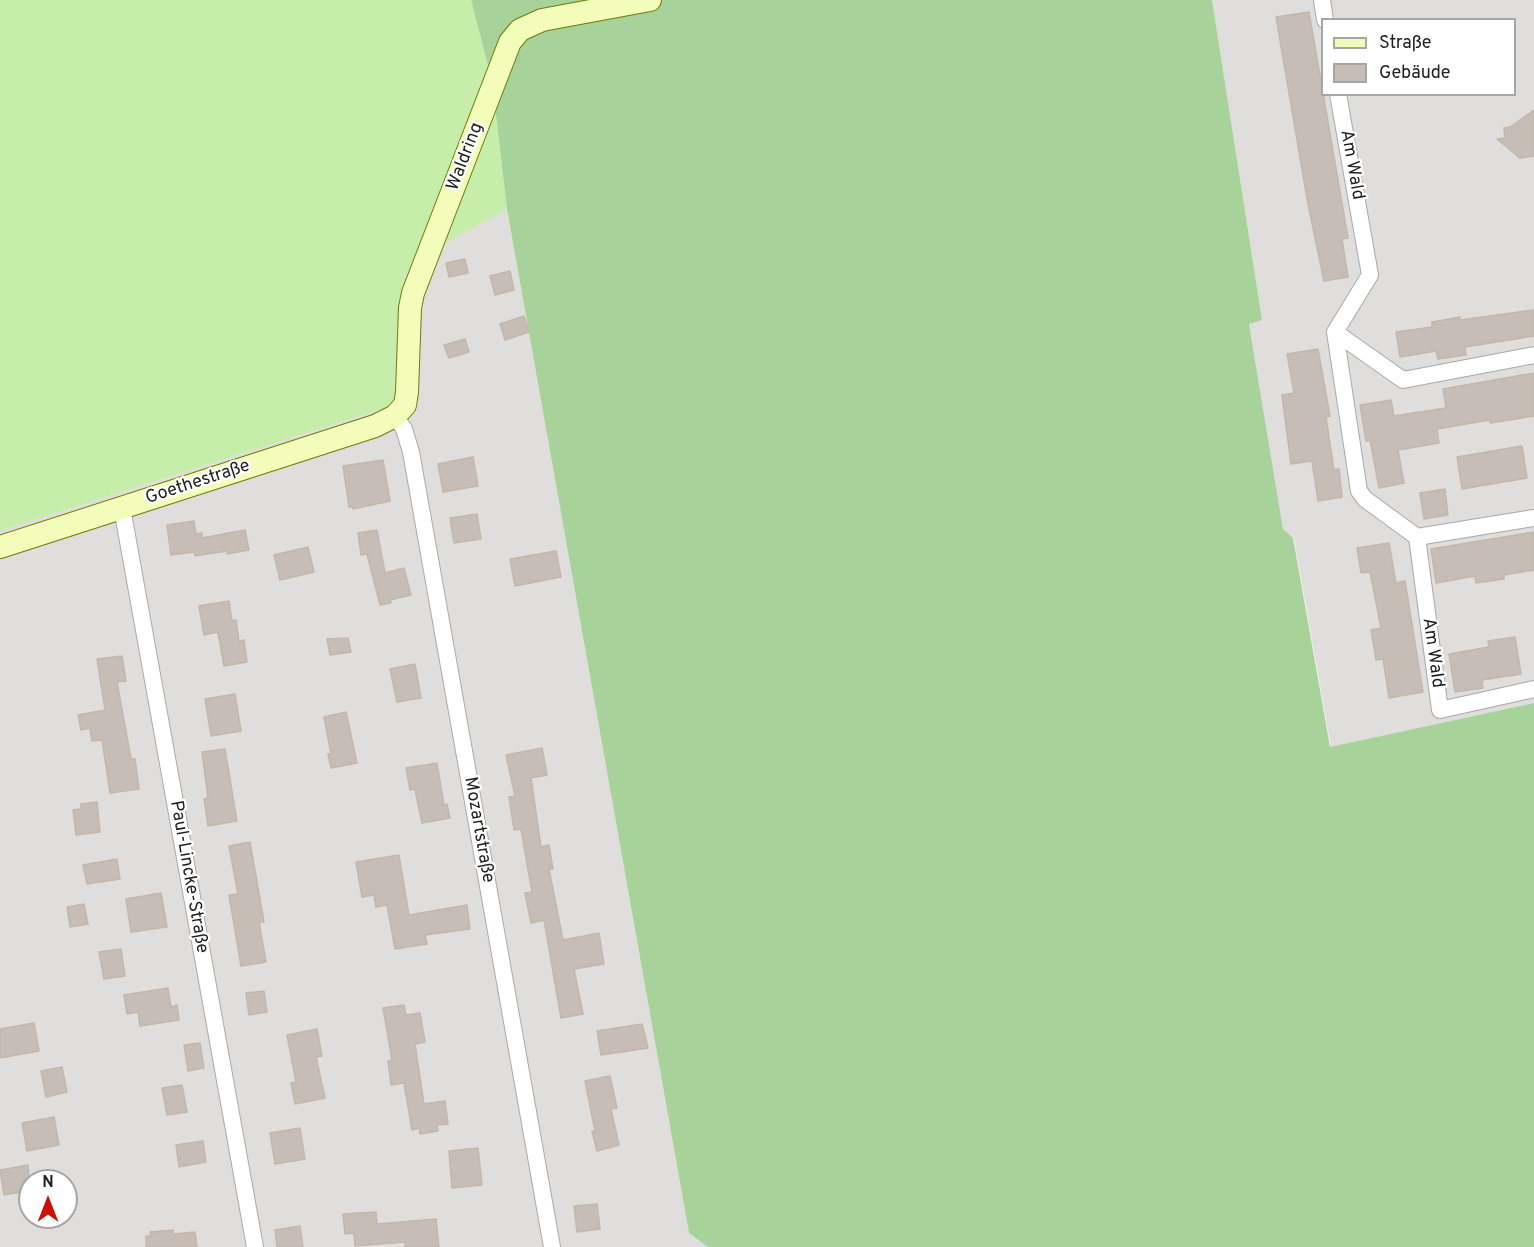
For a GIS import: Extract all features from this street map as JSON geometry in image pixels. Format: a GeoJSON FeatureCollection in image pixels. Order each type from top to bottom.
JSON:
{"type":"FeatureCollection","features":[{"type":"Feature","properties":{"kind":"street","name":"Waldring"},"geometry":{"type":"LineString","coordinates":[[395,416],[405,405],[407,392],[412,293],[510,42],[520,30],[542,20],[650,0]]}},
{"type":"Feature","properties":{"kind":"street"},"geometry":{"type":"LineString","coordinates":[[1322,0],[1325,18]]}},
{"type":"Feature","properties":{"kind":"street","name":"Am Wald"},"geometry":{"type":"LineString","coordinates":[[1335,332],[1370,275],[1338,96]]}},
{"type":"Feature","properties":{"kind":"street"},"geometry":{"type":"LineString","coordinates":[[1335,332],[1403,380],[1534,355]]}},
{"type":"Feature","properties":{"kind":"street"},"geometry":{"type":"LineString","coordinates":[[1335,332],[1359,491],[1365,499],[1417,537],[1534,518]]}},
{"type":"Feature","properties":{"kind":"street","name":"Goethestraße"},"geometry":{"type":"LineString","coordinates":[[0,547],[375,426],[395,416]]}},
{"type":"Feature","properties":{"kind":"street","name":"Mozartstraße"},"geometry":{"type":"LineString","coordinates":[[395,416],[404,429],[411,452],[552,1247]]}},
{"type":"Feature","properties":{"kind":"street","name":"Paul-Lincke-Straße"},"geometry":{"type":"LineString","coordinates":[[120,508],[124,519],[255,1247]]}},
{"type":"Feature","properties":{"kind":"street","name":"Am Wald"},"geometry":{"type":"LineString","coordinates":[[1417,537],[1440,710],[1534,689]]}},
{"type":"Feature","properties":{"kind":"shaded area"},"geometry":{"type":"Polygon","coordinates":[[[1212,0],[1534,0],[1534,703],[1331,747],[1294,538],[1283,530],[1249,323],[1262,320],[1212,0]]]}},
{"type":"Feature","properties":{"kind":"shaded area"},"geometry":{"type":"Polygon","coordinates":[[[507,209],[689,1233],[708,1247],[0,1247],[0,531],[397,404],[398,317],[406,274],[448,242],[507,209]]]}},
{"type":"Feature","properties":{"kind":"green space"},"geometry":{"type":"Polygon","coordinates":[[[0,0],[471,0],[492,81],[507,209],[448,242],[406,274],[398,317],[397,404],[0,531],[0,0]]]}},
{"type":"Feature","properties":{"kind":"green space"},"geometry":{"type":"Polygon","coordinates":[[[471,0],[1212,0],[1262,320],[1249,324],[1283,529],[1293,538],[1330,747],[1534,703],[1534,1247],[708,1247],[689,1233],[507,209],[492,81],[471,0]]]}},
{"type":"Feature","properties":{"kind":"building"},"geometry":{"type":"Polygon","coordinates":[[[1309,12],[1321,82],[1321,96],[1323,96],[1348,238],[1342,239],[1348,277],[1324,281],[1308,204],[1276,17],[1309,12]]]}},
{"type":"Feature","properties":{"kind":"building"},"geometry":{"type":"Polygon","coordinates":[[[1534,110],[1534,156],[1520,158],[1497,139],[1505,138],[1504,128],[1510,127],[1534,110]]]}},
{"type":"Feature","properties":{"kind":"building"},"geometry":{"type":"Polygon","coordinates":[[[465,259],[468,273],[449,277],[446,263],[465,259]]]}},
{"type":"Feature","properties":{"kind":"building"},"geometry":{"type":"Polygon","coordinates":[[[510,271],[514,290],[495,295],[490,276],[510,271]]]}},
{"type":"Feature","properties":{"kind":"building"},"geometry":{"type":"Polygon","coordinates":[[[1534,310],[1534,336],[1465,347],[1466,355],[1438,359],[1436,351],[1400,357],[1396,332],[1432,327],[1432,322],[1460,317],[1460,320],[1534,310]]]}},
{"type":"Feature","properties":{"kind":"building"},"geometry":{"type":"Polygon","coordinates":[[[524,316],[529,332],[505,340],[500,324],[524,316]]]}},
{"type":"Feature","properties":{"kind":"building"},"geometry":{"type":"Polygon","coordinates":[[[465,339],[469,352],[449,358],[444,345],[465,339]]]}},
{"type":"Feature","properties":{"kind":"building"},"geometry":{"type":"Polygon","coordinates":[[[1318,349],[1330,416],[1326,417],[1334,470],[1339,469],[1342,497],[1318,501],[1312,461],[1291,464],[1282,395],[1294,393],[1287,354],[1318,349]]]}},
{"type":"Feature","properties":{"kind":"building"},"geometry":{"type":"Polygon","coordinates":[[[1534,373],[1534,416],[1490,423],[1490,420],[1437,429],[1439,443],[1398,450],[1404,483],[1379,488],[1370,440],[1366,441],[1360,405],[1391,400],[1394,416],[1446,408],[1443,389],[1534,373]]]}},
{"type":"Feature","properties":{"kind":"building"},"geometry":{"type":"Polygon","coordinates":[[[1522,446],[1527,478],[1462,489],[1457,457],[1522,446]]]}},
{"type":"Feature","properties":{"kind":"building"},"geometry":{"type":"Polygon","coordinates":[[[473,457],[478,486],[443,492],[438,464],[473,457]]]}},
{"type":"Feature","properties":{"kind":"building"},"geometry":{"type":"Polygon","coordinates":[[[383,460],[390,501],[353,509],[349,507],[343,466],[383,460]]]}},
{"type":"Feature","properties":{"kind":"building"},"geometry":{"type":"Polygon","coordinates":[[[1445,489],[1448,515],[1424,519],[1420,493],[1445,489]]]}},
{"type":"Feature","properties":{"kind":"building"},"geometry":{"type":"Polygon","coordinates":[[[477,514],[481,539],[454,543],[450,518],[477,514]]]}},
{"type":"Feature","properties":{"kind":"building"},"geometry":{"type":"Polygon","coordinates":[[[194,521],[196,534],[202,533],[202,538],[245,530],[249,550],[227,554],[227,551],[195,556],[194,552],[171,555],[167,525],[194,521]]]}},
{"type":"Feature","properties":{"kind":"building"},"geometry":{"type":"Polygon","coordinates":[[[377,530],[385,573],[404,568],[411,595],[380,605],[367,554],[361,555],[358,533],[377,530]]]}},
{"type":"Feature","properties":{"kind":"building"},"geometry":{"type":"Polygon","coordinates":[[[1534,532],[1534,570],[1504,575],[1504,579],[1476,583],[1475,576],[1436,583],[1431,549],[1534,532]]]}},
{"type":"Feature","properties":{"kind":"building"},"geometry":{"type":"Polygon","coordinates":[[[1389,543],[1396,583],[1405,581],[1423,692],[1389,698],[1383,659],[1376,660],[1371,630],[1381,628],[1370,572],[1361,573],[1357,548],[1389,543]]]}},
{"type":"Feature","properties":{"kind":"building"},"geometry":{"type":"Polygon","coordinates":[[[308,547],[314,572],[280,580],[274,555],[308,547]]]}},
{"type":"Feature","properties":{"kind":"building"},"geometry":{"type":"Polygon","coordinates":[[[556,551],[561,577],[515,586],[510,559],[556,551]]]}},
{"type":"Feature","properties":{"kind":"building"},"geometry":{"type":"Polygon","coordinates":[[[229,601],[232,621],[236,620],[239,641],[244,640],[247,662],[224,666],[218,632],[204,635],[199,606],[229,601]]]}},
{"type":"Feature","properties":{"kind":"building"},"geometry":{"type":"Polygon","coordinates":[[[1515,637],[1521,674],[1482,680],[1483,688],[1455,692],[1449,654],[1489,647],[1488,641],[1515,637]]]}},
{"type":"Feature","properties":{"kind":"building"},"geometry":{"type":"Polygon","coordinates":[[[348,638],[351,652],[330,655],[327,639],[348,638]]]}},
{"type":"Feature","properties":{"kind":"building"},"geometry":{"type":"Polygon","coordinates":[[[122,656],[126,681],[117,682],[131,759],[135,759],[139,789],[110,793],[102,740],[92,741],[90,728],[81,730],[78,715],[105,710],[97,659],[122,656]]]}},
{"type":"Feature","properties":{"kind":"building"},"geometry":{"type":"Polygon","coordinates":[[[415,664],[421,698],[397,702],[390,669],[415,664]]]}},
{"type":"Feature","properties":{"kind":"building"},"geometry":{"type":"Polygon","coordinates":[[[235,694],[241,731],[211,736],[205,699],[235,694]]]}},
{"type":"Feature","properties":{"kind":"building"},"geometry":{"type":"Polygon","coordinates":[[[346,712],[357,763],[331,768],[328,754],[331,754],[324,717],[346,712]]]}},
{"type":"Feature","properties":{"kind":"building"},"geometry":{"type":"Polygon","coordinates":[[[542,748],[547,775],[531,778],[541,847],[549,845],[553,869],[549,869],[563,940],[599,933],[604,964],[574,969],[583,1014],[561,1018],[544,920],[531,923],[525,893],[532,892],[521,829],[514,830],[509,797],[515,796],[506,755],[542,748]]]}},
{"type":"Feature","properties":{"kind":"building"},"geometry":{"type":"Polygon","coordinates":[[[225,749],[237,821],[208,826],[204,799],[208,798],[202,752],[225,749]]]}},
{"type":"Feature","properties":{"kind":"building"},"geometry":{"type":"Polygon","coordinates":[[[437,763],[444,805],[447,804],[450,818],[422,823],[415,789],[410,790],[406,768],[437,763]]]}},
{"type":"Feature","properties":{"kind":"building"},"geometry":{"type":"Polygon","coordinates":[[[97,802],[100,832],[76,835],[73,810],[81,809],[81,804],[97,802]]]}},
{"type":"Feature","properties":{"kind":"building"},"geometry":{"type":"Polygon","coordinates":[[[250,842],[264,922],[259,922],[266,962],[241,966],[229,895],[238,894],[229,846],[250,842]]]}},
{"type":"Feature","properties":{"kind":"building"},"geometry":{"type":"Polygon","coordinates":[[[399,855],[409,915],[467,905],[470,929],[425,935],[427,944],[395,949],[387,905],[376,907],[374,895],[362,897],[356,862],[399,855]]]}},
{"type":"Feature","properties":{"kind":"building"},"geometry":{"type":"Polygon","coordinates":[[[117,859],[120,879],[87,884],[83,865],[117,859]]]}},
{"type":"Feature","properties":{"kind":"building"},"geometry":{"type":"Polygon","coordinates":[[[161,893],[167,927],[131,932],[126,899],[161,893]]]}},
{"type":"Feature","properties":{"kind":"building"},"geometry":{"type":"Polygon","coordinates":[[[84,904],[88,924],[70,927],[67,907],[84,904]]]}},
{"type":"Feature","properties":{"kind":"building"},"geometry":{"type":"Polygon","coordinates":[[[121,949],[125,976],[104,979],[99,952],[121,949]]]}},
{"type":"Feature","properties":{"kind":"building"},"geometry":{"type":"Polygon","coordinates":[[[168,988],[171,1007],[177,1005],[179,1020],[140,1026],[138,1012],[127,1014],[124,995],[168,988]]]}},
{"type":"Feature","properties":{"kind":"building"},"geometry":{"type":"Polygon","coordinates":[[[264,991],[267,1012],[249,1015],[246,993],[264,991]]]}},
{"type":"Feature","properties":{"kind":"building"},"geometry":{"type":"Polygon","coordinates":[[[404,1005],[406,1015],[420,1013],[425,1042],[415,1044],[424,1104],[445,1101],[448,1124],[437,1125],[438,1131],[420,1134],[419,1128],[412,1130],[404,1083],[391,1085],[388,1061],[392,1060],[383,1008],[404,1005]]]}},
{"type":"Feature","properties":{"kind":"building"},"geometry":{"type":"Polygon","coordinates":[[[34,1023],[39,1051],[0,1058],[0,1029],[34,1023]]]}},
{"type":"Feature","properties":{"kind":"building"},"geometry":{"type":"Polygon","coordinates":[[[642,1024],[648,1048],[601,1055],[597,1031],[642,1024]]]}},
{"type":"Feature","properties":{"kind":"building"},"geometry":{"type":"Polygon","coordinates":[[[317,1029],[322,1056],[316,1057],[325,1098],[295,1104],[291,1083],[296,1082],[287,1035],[317,1029]]]}},
{"type":"Feature","properties":{"kind":"building"},"geometry":{"type":"Polygon","coordinates":[[[200,1043],[204,1068],[188,1071],[184,1045],[200,1043]]]}},
{"type":"Feature","properties":{"kind":"building"},"geometry":{"type":"Polygon","coordinates":[[[62,1067],[67,1092],[46,1097],[41,1071],[62,1067]]]}},
{"type":"Feature","properties":{"kind":"building"},"geometry":{"type":"Polygon","coordinates":[[[610,1076],[617,1108],[611,1109],[619,1145],[597,1151],[585,1081],[610,1076]]]}},
{"type":"Feature","properties":{"kind":"building"},"geometry":{"type":"Polygon","coordinates":[[[182,1085],[187,1112],[167,1115],[162,1088],[182,1085]]]}},
{"type":"Feature","properties":{"kind":"building"},"geometry":{"type":"Polygon","coordinates":[[[54,1117],[59,1145],[27,1151],[22,1123],[54,1117]]]}},
{"type":"Feature","properties":{"kind":"building"},"geometry":{"type":"Polygon","coordinates":[[[300,1128],[305,1159],[275,1164],[270,1133],[300,1128]]]}},
{"type":"Feature","properties":{"kind":"building"},"geometry":{"type":"Polygon","coordinates":[[[203,1141],[206,1162],[179,1167],[176,1145],[203,1141]]]}},
{"type":"Feature","properties":{"kind":"building"},"geometry":{"type":"Polygon","coordinates":[[[478,1148],[482,1185],[452,1188],[449,1151],[478,1148]]]}},
{"type":"Feature","properties":{"kind":"building"},"geometry":{"type":"Polygon","coordinates":[[[28,1165],[28,1169],[18,1169],[18,1192],[4,1195],[0,1170],[28,1165]]]}},
{"type":"Feature","properties":{"kind":"building"},"geometry":{"type":"Polygon","coordinates":[[[597,1204],[600,1229],[577,1232],[574,1206],[597,1204]]]}},
{"type":"Feature","properties":{"kind":"building"},"geometry":{"type":"Polygon","coordinates":[[[376,1212],[377,1224],[436,1219],[439,1247],[405,1247],[405,1242],[355,1246],[354,1233],[345,1234],[343,1214],[376,1212]]]}},
{"type":"Feature","properties":{"kind":"building"},"geometry":{"type":"Polygon","coordinates":[[[300,1226],[303,1247],[277,1247],[275,1230],[300,1226]]]}},
{"type":"Feature","properties":{"kind":"building"},"geometry":{"type":"Polygon","coordinates":[[[173,1230],[174,1234],[195,1232],[197,1247],[146,1247],[146,1236],[151,1236],[150,1232],[173,1230]]]}}]}
